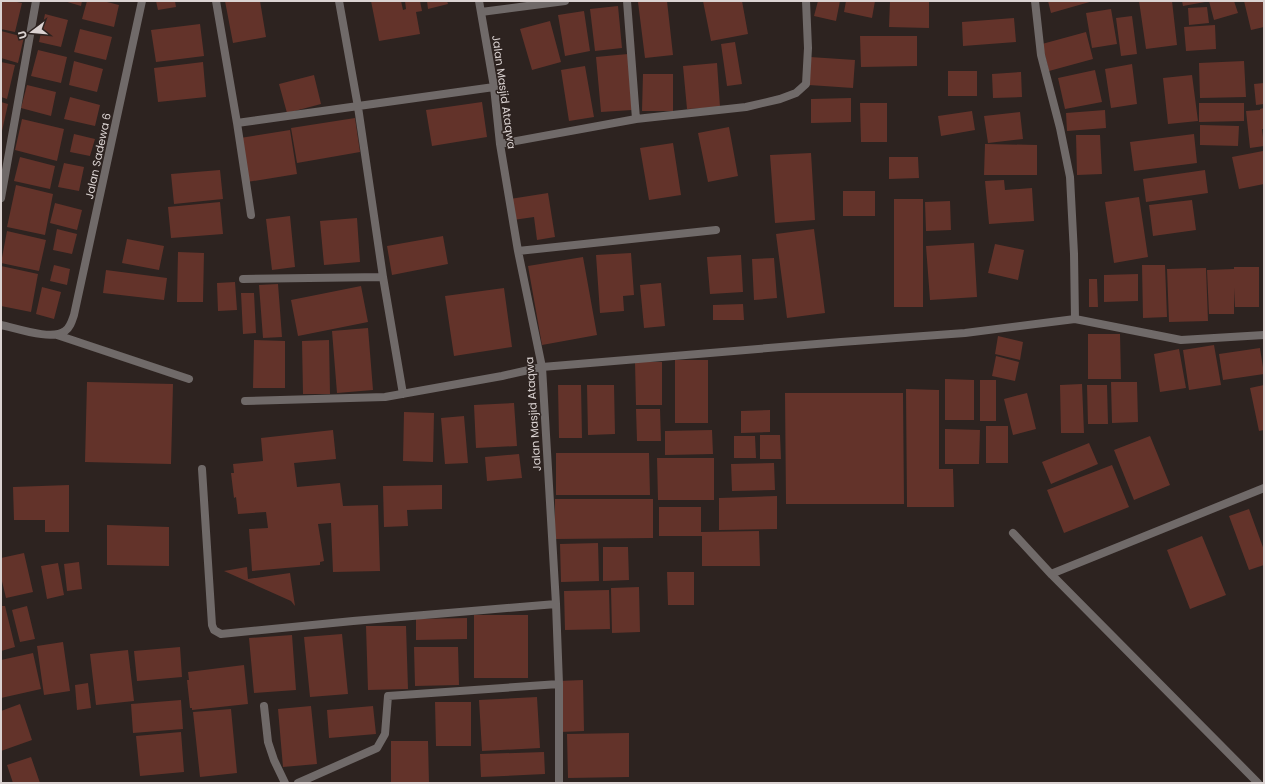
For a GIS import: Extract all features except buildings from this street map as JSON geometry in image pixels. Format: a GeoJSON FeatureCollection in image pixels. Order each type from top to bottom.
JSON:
{"type":"FeatureCollection","features":[{"type":"Feature","properties":{"kind":"street"},"geometry":{"type":"LineString","coordinates":[[1,198],[36,1]]}},
{"type":"Feature","properties":{"kind":"street","name":"Jalan Sadewa 6"},"geometry":{"type":"LineString","coordinates":[[57,336],[66,331],[71,324],[74,315],[142,1]]}},
{"type":"Feature","properties":{"kind":"street"},"geometry":{"type":"LineString","coordinates":[[216,1],[251,215]]}},
{"type":"Feature","properties":{"kind":"street"},"geometry":{"type":"LineString","coordinates":[[339,1],[358,107],[383,277],[403,394]]}},
{"type":"Feature","properties":{"kind":"street","name":"Jalan Masjid Ataqwa"},"geometry":{"type":"LineString","coordinates":[[479,1],[494,87],[500,144],[518,250],[542,366],[556,604],[559,684],[559,783]]}},
{"type":"Feature","properties":{"kind":"street"},"geometry":{"type":"LineString","coordinates":[[481,12],[565,1]]}},
{"type":"Feature","properties":{"kind":"street"},"geometry":{"type":"LineString","coordinates":[[627,1],[636,119]]}},
{"type":"Feature","properties":{"kind":"street"},"geometry":{"type":"LineString","coordinates":[[500,144],[636,119],[746,107],[780,99],[796,93],[806,84],[808,48],[806,1]]}},
{"type":"Feature","properties":{"kind":"street"},"geometry":{"type":"LineString","coordinates":[[1035,1],[1041,55],[1060,128],[1070,177],[1074,254],[1075,319]]}},
{"type":"Feature","properties":{"kind":"street"},"geometry":{"type":"LineString","coordinates":[[237,123],[494,87]]}},
{"type":"Feature","properties":{"kind":"street"},"geometry":{"type":"LineString","coordinates":[[518,250],[716,230]]}},
{"type":"Feature","properties":{"kind":"street"},"geometry":{"type":"LineString","coordinates":[[243,279],[383,277]]}},
{"type":"Feature","properties":{"kind":"street"},"geometry":{"type":"LineString","coordinates":[[245,401],[385,397],[502,376],[542,366],[965,333],[1075,319],[1181,340],[1264,335]]}},
{"type":"Feature","properties":{"kind":"street"},"geometry":{"type":"LineString","coordinates":[[1,325],[47,336],[57,336],[189,379]]}},
{"type":"Feature","properties":{"kind":"street"},"geometry":{"type":"LineString","coordinates":[[202,469],[212,625],[214,630],[221,634],[361,620],[556,604]]}},
{"type":"Feature","properties":{"kind":"street"},"geometry":{"type":"LineString","coordinates":[[1051,574],[1264,488]]}},
{"type":"Feature","properties":{"kind":"street"},"geometry":{"type":"LineString","coordinates":[[1013,533],[1051,574],[1258,783]]}},
{"type":"Feature","properties":{"kind":"street"},"geometry":{"type":"LineString","coordinates":[[298,783],[377,748],[385,734],[388,696],[559,684]]}},
{"type":"Feature","properties":{"kind":"street"},"geometry":{"type":"LineString","coordinates":[[264,706],[268,742],[274,760],[286,783]]}}]}
